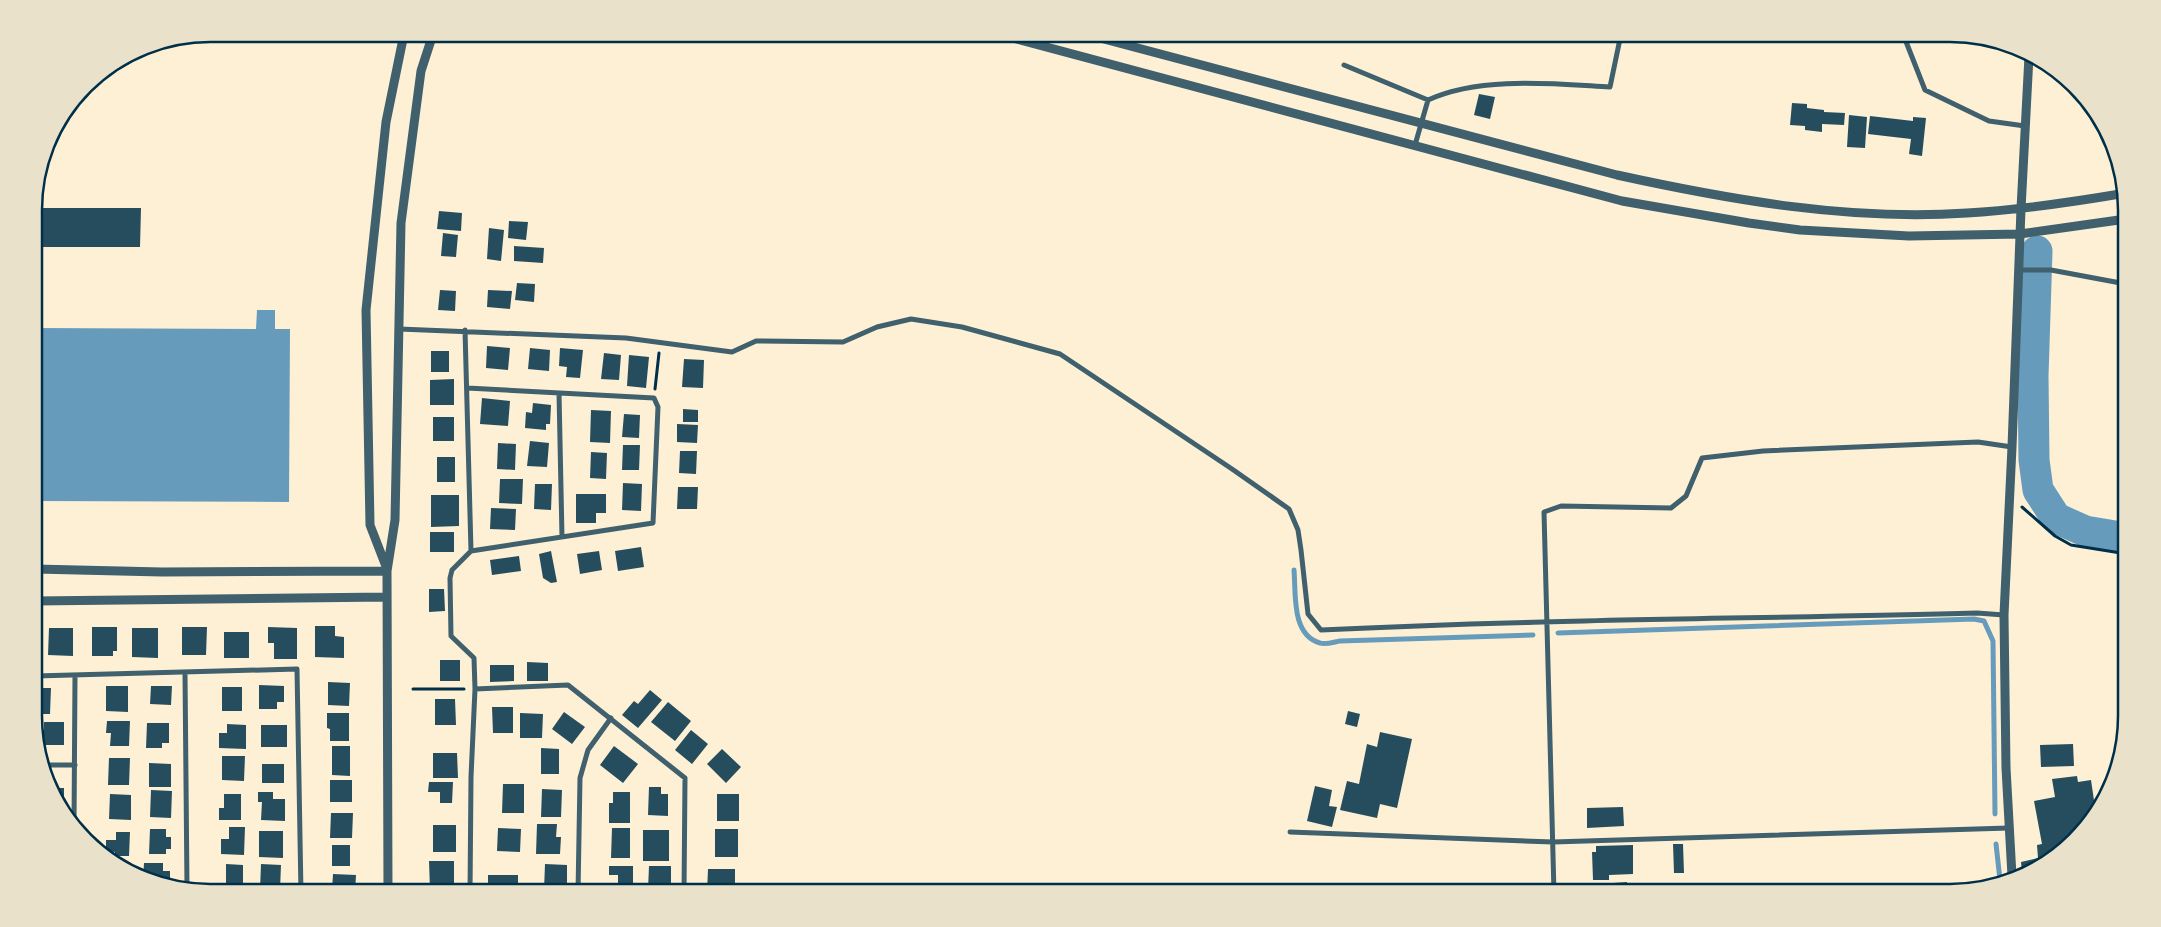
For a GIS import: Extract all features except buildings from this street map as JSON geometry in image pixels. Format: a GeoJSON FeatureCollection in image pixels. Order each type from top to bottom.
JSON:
{"type":"FeatureCollection","features":[{"type":"Feature","properties":{"kind":"street"},"geometry":{"type":"LineString","coordinates":[[1117,42],[1617,175],[1697,193],[1843,211],[1912,214],[1966,213],[2020,208],[2117,194]]}},
{"type":"Feature","properties":{"kind":"street"},"geometry":{"type":"LineString","coordinates":[[1344,65],[1428,100],[1445,92],[1518,82],[1610,87],[1619,42]]}},
{"type":"Feature","properties":{"kind":"street"},"geometry":{"type":"LineString","coordinates":[[1906,42],[1925,90],[1989,121],[2024,126]]}},
{"type":"Feature","properties":{"kind":"street"},"geometry":{"type":"LineString","coordinates":[[388,571],[370,525],[366,310],[386,122],[402,43]]}},
{"type":"Feature","properties":{"kind":"street"},"geometry":{"type":"LineString","coordinates":[[388,884],[387,597],[388,571],[395,520],[401,223],[421,71],[430,43]]}},
{"type":"Feature","properties":{"kind":"street"},"geometry":{"type":"LineString","coordinates":[[1030,43],[1415,144],[1622,201],[1791,229],[1849,234],[1909,236],[2020,234],[2118,220]]}},
{"type":"Feature","properties":{"kind":"street"},"geometry":{"type":"LineString","coordinates":[[2012,873],[2004,615],[2020,208],[2029,62]]}},
{"type":"Feature","properties":{"kind":"street"},"geometry":{"type":"LineString","coordinates":[[1415,144],[1428,100]]}},
{"type":"Feature","properties":{"kind":"street"},"geometry":{"type":"LineString","coordinates":[[2018,270],[2051,270],[2118,283]]}},
{"type":"Feature","properties":{"kind":"street"},"geometry":{"type":"LineString","coordinates":[[398,329],[465,330],[626,338],[732,352],[756,341],[843,342],[876,327],[911,319],[962,327],[1060,354],[1289,509],[1298,530],[1308,614],[1321,630],[1492,623],[1801,616],[1977,613],[2004,615]]}},
{"type":"Feature","properties":{"kind":"street"},"geometry":{"type":"LineString","coordinates":[[465,330],[471,552]]}},
{"type":"Feature","properties":{"kind":"street"},"geometry":{"type":"LineString","coordinates":[[467,388],[654,398],[658,407],[653,523],[471,552],[452,570],[450,578],[451,636],[474,658],[475,689],[471,777],[470,884]]}},
{"type":"Feature","properties":{"kind":"street"},"geometry":{"type":"LineString","coordinates":[[559,393],[562,537]]}},
{"type":"Feature","properties":{"kind":"street"},"geometry":{"type":"LineString","coordinates":[[1554,884],[1544,512],[1561,506],[1670,508],[1686,496],[1702,458],[1763,451],[1978,442],[2012,447]]}},
{"type":"Feature","properties":{"kind":"street"},"geometry":{"type":"LineString","coordinates":[[42,569],[162,572],[388,571]]}},
{"type":"Feature","properties":{"kind":"street"},"geometry":{"type":"LineString","coordinates":[[42,601],[387,597]]}},
{"type":"Feature","properties":{"kind":"street"},"geometry":{"type":"LineString","coordinates":[[42,676],[297,669],[301,884]]}},
{"type":"Feature","properties":{"kind":"street"},"geometry":{"type":"LineString","coordinates":[[184,673],[187,883]]}},
{"type":"Feature","properties":{"kind":"street"},"geometry":{"type":"LineString","coordinates":[[74,815],[75,676]]}},
{"type":"Feature","properties":{"kind":"street"},"geometry":{"type":"LineString","coordinates":[[475,689],[568,685],[685,778],[684,884]]}},
{"type":"Feature","properties":{"kind":"street"},"geometry":{"type":"LineString","coordinates":[[578,884],[580,778],[588,750],[610,718]]}},
{"type":"Feature","properties":{"kind":"street"},"geometry":{"type":"LineString","coordinates":[[50,765],[75,765]]}},
{"type":"Feature","properties":{"kind":"street"},"geometry":{"type":"LineString","coordinates":[[1290,832],[1553,842],[2009,828]]}},
{"type":"Feature","properties":{"kind":"path"},"geometry":{"type":"LineString","coordinates":[[654,398],[660,342]]}},
{"type":"Feature","properties":{"kind":"path"},"geometry":{"type":"LineString","coordinates":[[2010,497],[2055,536],[2071,545],[2118,553]]}},
{"type":"Feature","properties":{"kind":"path"},"geometry":{"type":"LineString","coordinates":[[414,689],[475,689]]}},
{"type":"Feature","properties":{"kind":"water"},"geometry":{"type":"Polygon","coordinates":[[[257,310],[275,310],[275,329],[290,329],[289,502],[42,501],[43,328],[256,329],[257,310]]]}},
{"type":"Feature","properties":{"kind":"waterway"},"geometry":{"type":"LineString","coordinates":[[2037,251],[2033,376],[2034,460],[2038,490],[2056,518],[2085,531],[2118,536]]}},
{"type":"Feature","properties":{"kind":"waterway"},"geometry":{"type":"LineString","coordinates":[[1294,570],[1295,601],[1300,622],[1304,631],[1311,639],[1322,644],[1340,641],[1533,635]]}},
{"type":"Feature","properties":{"kind":"waterway"},"geometry":{"type":"LineString","coordinates":[[1558,633],[1974,619],[1984,621],[1993,641],[1995,814]]}},
{"type":"Feature","properties":{"kind":"waterway"},"geometry":{"type":"LineString","coordinates":[[1996,844],[2000,877]]}}]}
